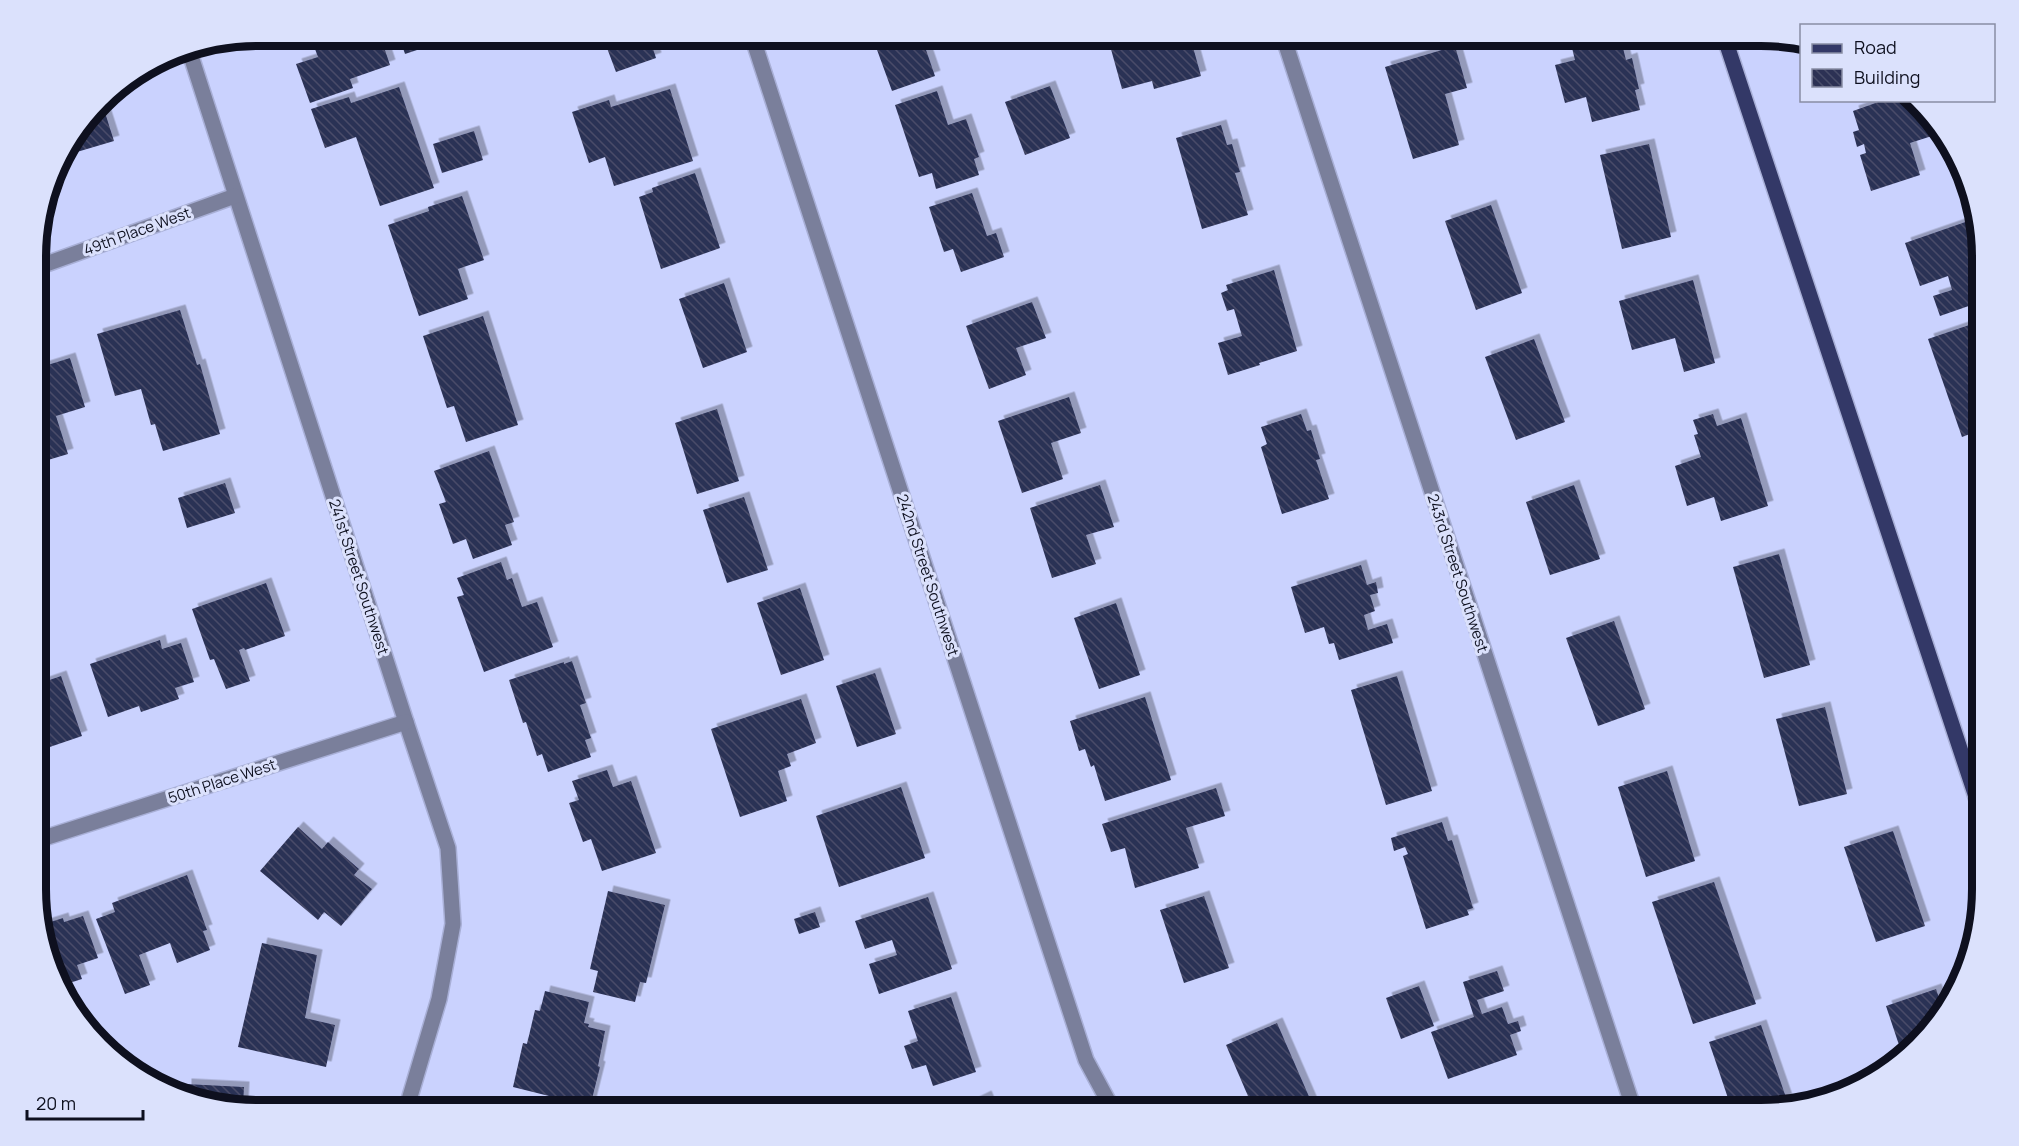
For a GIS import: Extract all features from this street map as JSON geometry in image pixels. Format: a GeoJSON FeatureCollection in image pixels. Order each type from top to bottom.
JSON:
{"type":"FeatureCollection","features":[{"type":"Feature","properties":{"kind":"main road"},"geometry":{"type":"LineString","coordinates":[[1727,46],[1972,785]]}},
{"type":"Feature","properties":{"kind":"street","name":"243rd Street Southwest"},"geometry":{"type":"LineString","coordinates":[[1285,46],[1630,1099]]}},
{"type":"Feature","properties":{"kind":"street","name":"242nd Street Southwest"},"geometry":{"type":"LineString","coordinates":[[755,47],[1086,1060],[1107,1099]]}},
{"type":"Feature","properties":{"kind":"street","name":"241st Street Southwest"},"geometry":{"type":"LineString","coordinates":[[191,57],[448,848],[453,924],[439,999],[409,1100]]}},
{"type":"Feature","properties":{"kind":"street","name":"49th Place West"},"geometry":{"type":"LineString","coordinates":[[46,264],[235,196]]}},
{"type":"Feature","properties":{"kind":"street","name":"50th Place West"},"geometry":{"type":"LineString","coordinates":[[46,837],[406,722]]}},
{"type":"Feature","properties":{"kind":"building"},"geometry":{"type":"Polygon","coordinates":[[[1110,46],[1193,46],[1201,76],[1154,89],[1152,81],[1122,89],[1110,46]]]}},
{"type":"Feature","properties":{"kind":"building"},"geometry":{"type":"Polygon","coordinates":[[[1455,46],[1467,88],[1445,94],[1459,145],[1413,159],[1385,67],[1455,46]]]}},
{"type":"Feature","properties":{"kind":"building"},"geometry":{"type":"Polygon","coordinates":[[[1572,46],[1623,46],[1626,60],[1632,58],[1639,89],[1635,90],[1640,110],[1592,122],[1586,97],[1565,103],[1555,65],[1575,60],[1572,46]]]}},
{"type":"Feature","properties":{"kind":"building"},"geometry":{"type":"Polygon","coordinates":[[[321,47],[384,47],[390,65],[350,79],[353,88],[310,103],[296,64],[318,57],[315,49],[321,47]]]}},
{"type":"Feature","properties":{"kind":"building"},"geometry":{"type":"Polygon","coordinates":[[[403,47],[426,47],[405,54],[403,47]]]}},
{"type":"Feature","properties":{"kind":"building"},"geometry":{"type":"Polygon","coordinates":[[[600,47],[652,47],[656,58],[616,72],[607,48],[601,50],[600,47]]]}},
{"type":"Feature","properties":{"kind":"building"},"geometry":{"type":"Polygon","coordinates":[[[876,47],[925,47],[935,76],[892,91],[876,47]]]}},
{"type":"Feature","properties":{"kind":"building"},"geometry":{"type":"Polygon","coordinates":[[[1050,86],[1070,138],[1025,155],[1005,102],[1050,86]]]}},
{"type":"Feature","properties":{"kind":"building"},"geometry":{"type":"Polygon","coordinates":[[[399,87],[434,188],[380,206],[356,137],[325,148],[311,109],[349,97],[351,103],[399,87]]]}},
{"type":"Feature","properties":{"kind":"building"},"geometry":{"type":"Polygon","coordinates":[[[670,89],[693,161],[614,186],[605,157],[589,163],[572,112],[609,100],[611,107],[670,89]]]}},
{"type":"Feature","properties":{"kind":"building"},"geometry":{"type":"Polygon","coordinates":[[[937,91],[948,125],[966,119],[979,157],[974,159],[979,175],[936,189],[932,173],[919,177],[895,105],[937,91]]]}},
{"type":"Feature","properties":{"kind":"building"},"geometry":{"type":"Polygon","coordinates":[[[1878,102],[1904,102],[1911,108],[1934,135],[1910,143],[1920,175],[1871,191],[1860,155],[1866,153],[1864,144],[1857,147],[1853,132],[1859,130],[1853,111],[1878,102]]]}},
{"type":"Feature","properties":{"kind":"building"},"geometry":{"type":"Polygon","coordinates":[[[105,112],[114,141],[75,153],[105,112]]]}},
{"type":"Feature","properties":{"kind":"building"},"geometry":{"type":"Polygon","coordinates":[[[1221,125],[1227,145],[1232,144],[1240,172],[1235,173],[1248,215],[1202,229],[1176,138],[1221,125]]]}},
{"type":"Feature","properties":{"kind":"building"},"geometry":{"type":"Polygon","coordinates":[[[474,131],[483,160],[442,173],[433,144],[474,131]]]}},
{"type":"Feature","properties":{"kind":"building"},"geometry":{"type":"Polygon","coordinates":[[[1649,144],[1671,237],[1622,249],[1600,155],[1649,144]]]}},
{"type":"Feature","properties":{"kind":"building"},"geometry":{"type":"Polygon","coordinates":[[[695,173],[720,248],[661,269],[639,197],[653,192],[652,188],[695,173]]]}},
{"type":"Feature","properties":{"kind":"building"},"geometry":{"type":"Polygon","coordinates":[[[972,193],[987,236],[996,233],[1004,257],[961,272],[953,249],[944,252],[929,207],[972,193]]]}},
{"type":"Feature","properties":{"kind":"building"},"geometry":{"type":"Polygon","coordinates":[[[462,196],[484,260],[458,269],[468,299],[419,316],[388,225],[429,211],[428,207],[462,196]]]}},
{"type":"Feature","properties":{"kind":"building"},"geometry":{"type":"Polygon","coordinates":[[[1491,205],[1522,293],[1476,310],[1445,221],[1491,205]]]}},
{"type":"Feature","properties":{"kind":"building"},"geometry":{"type":"Polygon","coordinates":[[[1969,221],[1972,243],[1972,305],[1940,316],[1933,296],[1952,290],[1948,276],[1920,286],[1905,243],[1969,221]]]}},
{"type":"Feature","properties":{"kind":"building"},"geometry":{"type":"Polygon","coordinates":[[[1274,270],[1297,351],[1228,375],[1218,343],[1242,336],[1234,309],[1227,311],[1221,293],[1228,290],[1226,285],[1274,270]]]}},
{"type":"Feature","properties":{"kind":"building"},"geometry":{"type":"Polygon","coordinates":[[[1693,280],[1715,363],[1684,372],[1675,338],[1632,350],[1619,301],[1693,280]]]}},
{"type":"Feature","properties":{"kind":"building"},"geometry":{"type":"Polygon","coordinates":[[[724,283],[747,352],[703,368],[679,299],[724,283]]]}},
{"type":"Feature","properties":{"kind":"building"},"geometry":{"type":"Polygon","coordinates":[[[1032,302],[1046,338],[1016,348],[1026,375],[989,389],[966,326],[1032,302]]]}},
{"type":"Feature","properties":{"kind":"building"},"geometry":{"type":"Polygon","coordinates":[[[180,310],[197,365],[200,364],[220,434],[163,451],[155,424],[151,425],[141,389],[115,396],[97,334],[180,310]]]}},
{"type":"Feature","properties":{"kind":"building"},"geometry":{"type":"Polygon","coordinates":[[[483,316],[518,425],[466,442],[454,406],[447,408],[423,336],[483,316]]]}},
{"type":"Feature","properties":{"kind":"building"},"geometry":{"type":"Polygon","coordinates":[[[1972,324],[1972,433],[1962,437],[1928,339],[1972,324]]]}},
{"type":"Feature","properties":{"kind":"building"},"geometry":{"type":"Polygon","coordinates":[[[1534,339],[1565,422],[1516,440],[1485,357],[1534,339]]]}},
{"type":"Feature","properties":{"kind":"building"},"geometry":{"type":"Polygon","coordinates":[[[70,358],[85,407],[56,416],[68,454],[46,461],[46,366],[70,358]]]}},
{"type":"Feature","properties":{"kind":"building"},"geometry":{"type":"Polygon","coordinates":[[[1069,397],[1081,433],[1051,443],[1063,479],[1022,493],[998,421],[1069,397]]]}},
{"type":"Feature","properties":{"kind":"building"},"geometry":{"type":"Polygon","coordinates":[[[717,409],[739,481],[697,494],[675,423],[717,409]]]}},
{"type":"Feature","properties":{"kind":"building"},"geometry":{"type":"Polygon","coordinates":[[[1301,414],[1307,431],[1311,430],[1320,459],[1316,460],[1329,499],[1282,514],[1261,447],[1267,444],[1261,427],[1301,414]]]}},
{"type":"Feature","properties":{"kind":"building"},"geometry":{"type":"Polygon","coordinates":[[[1713,414],[1717,426],[1741,418],[1768,506],[1721,521],[1714,497],[1687,506],[1675,466],[1701,457],[1694,435],[1698,434],[1693,420],[1713,414]]]}},
{"type":"Feature","properties":{"kind":"building"},"geometry":{"type":"Polygon","coordinates":[[[489,451],[514,522],[505,525],[512,545],[473,559],[466,539],[453,544],[439,504],[446,502],[434,471],[489,451]]]}},
{"type":"Feature","properties":{"kind":"building"},"geometry":{"type":"Polygon","coordinates":[[[225,483],[235,513],[187,528],[178,498],[225,483]]]}},
{"type":"Feature","properties":{"kind":"building"},"geometry":{"type":"Polygon","coordinates":[[[1100,485],[1114,527],[1086,535],[1096,564],[1052,578],[1030,508],[1100,485]]]}},
{"type":"Feature","properties":{"kind":"building"},"geometry":{"type":"Polygon","coordinates":[[[1574,485],[1600,559],[1550,575],[1526,502],[1574,485]]]}},
{"type":"Feature","properties":{"kind":"building"},"geometry":{"type":"Polygon","coordinates":[[[744,497],[768,570],[727,583],[703,510],[744,497]]]}},
{"type":"Feature","properties":{"kind":"building"},"geometry":{"type":"Polygon","coordinates":[[[1779,554],[1810,665],[1764,678],[1733,567],[1779,554]]]}},
{"type":"Feature","properties":{"kind":"building"},"geometry":{"type":"Polygon","coordinates":[[[501,562],[507,580],[512,578],[522,607],[537,602],[553,647],[484,672],[457,597],[464,595],[457,578],[501,562]]]}},
{"type":"Feature","properties":{"kind":"building"},"geometry":{"type":"Polygon","coordinates":[[[1361,565],[1367,585],[1376,582],[1378,593],[1370,595],[1375,611],[1364,615],[1368,630],[1387,624],[1393,643],[1339,660],[1334,643],[1329,644],[1324,627],[1305,633],[1291,587],[1361,565]]]}},
{"type":"Feature","properties":{"kind":"building"},"geometry":{"type":"Polygon","coordinates":[[[266,583],[285,636],[239,650],[250,681],[226,689],[214,659],[210,660],[192,609],[266,583]]]}},
{"type":"Feature","properties":{"kind":"building"},"geometry":{"type":"Polygon","coordinates":[[[800,588],[824,660],[781,675],[757,603],[800,588]]]}},
{"type":"Feature","properties":{"kind":"building"},"geometry":{"type":"Polygon","coordinates":[[[1116,603],[1140,675],[1099,689],[1074,618],[1116,603]]]}},
{"type":"Feature","properties":{"kind":"building"},"geometry":{"type":"Polygon","coordinates":[[[1614,621],[1645,709],[1598,726],[1566,638],[1614,621]]]}},
{"type":"Feature","properties":{"kind":"building"},"geometry":{"type":"Polygon","coordinates":[[[160,640],[162,649],[181,643],[194,682],[175,688],[179,699],[141,712],[139,706],[108,717],[90,664],[160,640]]]}},
{"type":"Feature","properties":{"kind":"building"},"geometry":{"type":"Polygon","coordinates":[[[572,661],[586,703],[580,705],[591,738],[585,740],[591,757],[548,772],[542,754],[537,756],[526,722],[523,723],[509,680],[572,661]]]}},
{"type":"Feature","properties":{"kind":"building"},"geometry":{"type":"Polygon","coordinates":[[[875,673],[896,734],[857,747],[836,686],[875,673]]]}},
{"type":"Feature","properties":{"kind":"building"},"geometry":{"type":"Polygon","coordinates":[[[61,676],[82,736],[46,748],[46,681],[61,676]]]}},
{"type":"Feature","properties":{"kind":"building"},"geometry":{"type":"Polygon","coordinates":[[[1397,676],[1432,791],[1386,805],[1351,690],[1397,676]]]}},
{"type":"Feature","properties":{"kind":"building"},"geometry":{"type":"Polygon","coordinates":[[[1145,697],[1171,780],[1105,801],[1094,765],[1091,767],[1085,749],[1079,751],[1070,721],[1145,697]]]}},
{"type":"Feature","properties":{"kind":"building"},"geometry":{"type":"Polygon","coordinates":[[[801,699],[816,743],[787,754],[791,766],[778,771],[787,801],[740,817],[711,729],[801,699]]]}},
{"type":"Feature","properties":{"kind":"building"},"geometry":{"type":"Polygon","coordinates":[[[1825,707],[1847,794],[1799,806],[1776,719],[1825,707]]]}},
{"type":"Feature","properties":{"kind":"building"},"geometry":{"type":"Polygon","coordinates":[[[607,770],[613,787],[631,781],[656,853],[602,871],[591,839],[583,842],[569,803],[579,800],[572,781],[607,770]]]}},
{"type":"Feature","properties":{"kind":"building"},"geometry":{"type":"Polygon","coordinates":[[[1667,771],[1695,861],[1646,877],[1618,787],[1667,771]]]}},
{"type":"Feature","properties":{"kind":"building"},"geometry":{"type":"Polygon","coordinates":[[[901,787],[925,858],[839,887],[816,816],[901,787]]]}},
{"type":"Feature","properties":{"kind":"building"},"geometry":{"type":"Polygon","coordinates":[[[1216,788],[1225,816],[1186,828],[1199,868],[1135,888],[1125,848],[1111,852],[1102,824],[1216,788]]]}},
{"type":"Feature","properties":{"kind":"building"},"geometry":{"type":"Polygon","coordinates":[[[1442,822],[1448,841],[1452,840],[1473,908],[1467,910],[1469,915],[1426,929],[1403,856],[1408,854],[1405,847],[1394,851],[1391,838],[1442,822]]]}},
{"type":"Feature","properties":{"kind":"building"},"geometry":{"type":"Polygon","coordinates":[[[298,827],[322,849],[328,842],[359,869],[354,875],[372,889],[341,926],[324,912],[318,920],[260,871],[298,827]]]}},
{"type":"Feature","properties":{"kind":"building"},"geometry":{"type":"Polygon","coordinates":[[[1893,831],[1925,926],[1876,942],[1844,847],[1893,831]]]}},
{"type":"Feature","properties":{"kind":"building"},"geometry":{"type":"Polygon","coordinates":[[[187,875],[207,930],[203,931],[210,950],[177,963],[170,943],[139,955],[150,985],[125,994],[96,919],[115,912],[112,903],[187,875]]]}},
{"type":"Feature","properties":{"kind":"building"},"geometry":{"type":"Polygon","coordinates":[[[1714,882],[1756,1004],[1693,1024],[1652,902],[1714,882]]]}},
{"type":"Feature","properties":{"kind":"building"},"geometry":{"type":"Polygon","coordinates":[[[608,891],[665,905],[646,983],[640,982],[635,1002],[593,992],[598,971],[590,969],[608,891]]]}},
{"type":"Feature","properties":{"kind":"building"},"geometry":{"type":"Polygon","coordinates":[[[1204,896],[1229,968],[1184,983],[1160,910],[1204,896]]]}},
{"type":"Feature","properties":{"kind":"building"},"geometry":{"type":"Polygon","coordinates":[[[928,897],[952,969],[879,994],[869,964],[897,955],[892,940],[865,949],[855,921],[928,897]]]}},
{"type":"Feature","properties":{"kind":"building"},"geometry":{"type":"Polygon","coordinates":[[[815,912],[820,927],[799,934],[794,919],[815,912]]]}},
{"type":"Feature","properties":{"kind":"building"},"geometry":{"type":"Polygon","coordinates":[[[83,916],[98,958],[77,965],[82,979],[69,983],[58,957],[49,922],[63,918],[64,922],[83,916]]]}},
{"type":"Feature","properties":{"kind":"building"},"geometry":{"type":"Polygon","coordinates":[[[262,943],[317,955],[305,1018],[335,1025],[326,1067],[238,1047],[262,943]]]}},
{"type":"Feature","properties":{"kind":"building"},"geometry":{"type":"Polygon","coordinates":[[[1497,971],[1504,991],[1477,1000],[1482,1014],[1502,1007],[1508,1024],[1518,1021],[1521,1031],[1510,1035],[1517,1055],[1448,1079],[1431,1032],[1474,1017],[1463,982],[1497,971]]]}},
{"type":"Feature","properties":{"kind":"building"},"geometry":{"type":"Polygon","coordinates":[[[1419,986],[1434,1026],[1401,1039],[1386,998],[1419,986]]]}},
{"type":"Feature","properties":{"kind":"building"},"geometry":{"type":"Polygon","coordinates":[[[1936,989],[1940,1001],[1920,1028],[1900,1048],[1886,1006],[1936,989]]]}},
{"type":"Feature","properties":{"kind":"building"},"geometry":{"type":"Polygon","coordinates":[[[545,991],[589,1002],[584,1023],[589,1024],[588,1027],[605,1031],[598,1066],[600,1067],[592,1100],[564,1100],[513,1087],[523,1043],[527,1044],[535,1010],[540,1011],[545,991]]]}},
{"type":"Feature","properties":{"kind":"building"},"geometry":{"type":"Polygon","coordinates":[[[951,997],[976,1072],[933,1086],[926,1065],[912,1069],[904,1046],[918,1041],[908,1011],[951,997]]]}},
{"type":"Feature","properties":{"kind":"building"},"geometry":{"type":"Polygon","coordinates":[[[1277,1023],[1310,1099],[1249,1099],[1226,1045],[1277,1023]]]}},
{"type":"Feature","properties":{"kind":"building"},"geometry":{"type":"Polygon","coordinates":[[[1761,1025],[1786,1098],[1728,1099],[1709,1042],[1761,1025]]]}},
{"type":"Feature","properties":{"kind":"building"},"geometry":{"type":"Polygon","coordinates":[[[186,1084],[244,1087],[243,1099],[230,1098],[186,1087],[186,1084]]]}}]}
